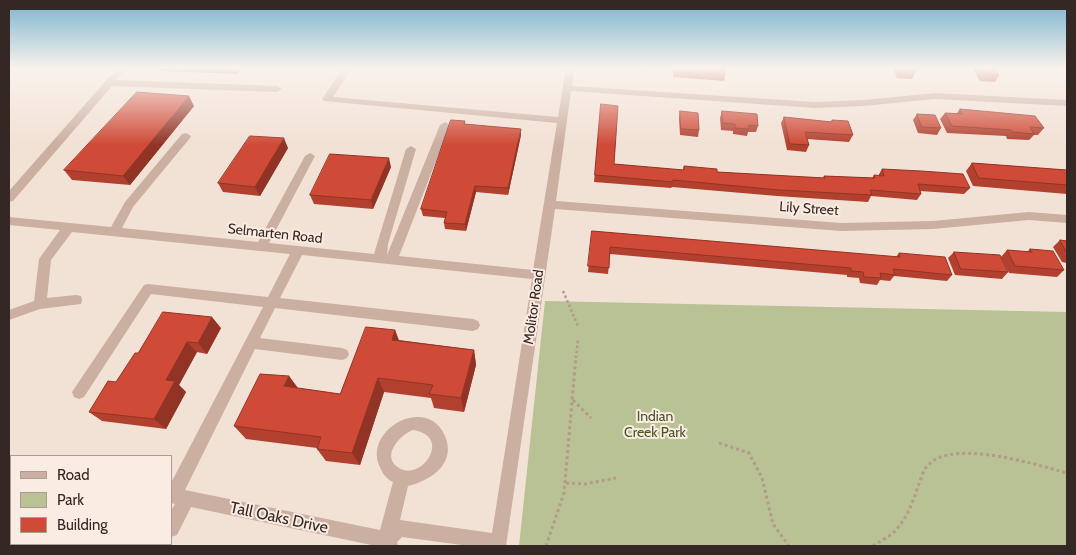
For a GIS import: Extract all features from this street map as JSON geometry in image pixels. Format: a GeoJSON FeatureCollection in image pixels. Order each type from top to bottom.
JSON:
{"type":"FeatureCollection","features":[{"type":"Feature","properties":{"kind":"street"},"geometry":{"type":"LineString","coordinates":[[9,198],[100,94]]}},
{"type":"Feature","properties":{"kind":"street"},"geometry":{"type":"LineString","coordinates":[[330,94],[327,98],[562,120]]}},
{"type":"Feature","properties":{"kind":"street","name":"Molitor Road"},"geometry":{"type":"LineString","coordinates":[[498,544],[566,94]]}},
{"type":"Feature","properties":{"kind":"street"},"geometry":{"type":"LineString","coordinates":[[653,94],[815,105],[863,103],[935,96],[1067,103]]}},
{"type":"Feature","properties":{"kind":"street"},"geometry":{"type":"LineString","coordinates":[[385,261],[445,125]]}},
{"type":"Feature","properties":{"kind":"street"},"geometry":{"type":"LineString","coordinates":[[114,232],[128,205],[186,136]]}},
{"type":"Feature","properties":{"kind":"street"},"geometry":{"type":"LineString","coordinates":[[385,261],[382,244],[411,149]]}},
{"type":"Feature","properties":{"kind":"street"},"geometry":{"type":"LineString","coordinates":[[261,247],[310,156]]}},
{"type":"Feature","properties":{"kind":"street","name":"Lily Street"},"geometry":{"type":"LineString","coordinates":[[548,204],[841,227],[933,225],[1028,216],[1067,219]]}},
{"type":"Feature","properties":{"kind":"street","name":"Selmarten Road"},"geometry":{"type":"LineString","coordinates":[[9,221],[385,261],[539,275]]}},
{"type":"Feature","properties":{"kind":"street"},"geometry":{"type":"LineString","coordinates":[[40,304],[45,258],[69,227]]}},
{"type":"Feature","properties":{"kind":"street"},"geometry":{"type":"LineString","coordinates":[[172,524],[177,497],[298,251]]}},
{"type":"Feature","properties":{"kind":"street"},"geometry":{"type":"LineString","coordinates":[[79,392],[148,289],[472,325]]}},
{"type":"Feature","properties":{"kind":"street"},"geometry":{"type":"LineString","coordinates":[[9,315],[40,304],[76,300]]}},
{"type":"Feature","properties":{"kind":"street"},"geometry":{"type":"LineString","coordinates":[[252,343],[342,354]]}},
{"type":"Feature","properties":{"kind":"street"},"geometry":{"type":"LineString","coordinates":[[387,544],[402,477]]}},
{"type":"Feature","properties":{"kind":"street","name":"Tall Oaks Drive"},"geometry":{"type":"LineString","coordinates":[[177,497],[387,544]]}},
{"type":"Feature","properties":{"kind":"street"},"geometry":{"type":"LineString","coordinates":[[387,544],[399,528],[498,544]]}},
{"type":"Feature","properties":{"kind":"path"},"geometry":{"type":"LineString","coordinates":[[563,291],[578,326]]}},
{"type":"Feature","properties":{"kind":"path"},"geometry":{"type":"LineString","coordinates":[[546,546],[564,493],[578,340]]}},
{"type":"Feature","properties":{"kind":"path"},"geometry":{"type":"LineString","coordinates":[[573,400],[591,418]]}},
{"type":"Feature","properties":{"kind":"path"},"geometry":{"type":"LineString","coordinates":[[718,443],[749,453],[763,480],[769,518],[780,539],[789,546]]}},
{"type":"Feature","properties":{"kind":"path"},"geometry":{"type":"LineString","coordinates":[[873,546],[895,531],[913,504],[924,470],[942,454],[962,453],[999,456],[1067,473]]}},
{"type":"Feature","properties":{"kind":"path"},"geometry":{"type":"LineString","coordinates":[[565,483],[585,484],[616,478]]}},
{"type":"Feature","properties":{"kind":"green space","name":"Indian Creek Park"},"geometry":{"type":"Polygon","coordinates":[[[545,301],[1067,312],[1067,546],[519,546],[545,301]]]}},
{"type":"Feature","properties":{"kind":"water"},"geometry":{"type":"Polygon","coordinates":[[[9,512],[10,545],[91,545],[91,546],[9,546],[9,512]]]}},
{"type":"Feature","properties":{"kind":"building"},"geometry":{"type":"Polygon","coordinates":[[[135,94],[189,96],[123,176],[64,170],[135,94]]]}},
{"type":"Feature","properties":{"kind":"building"},"geometry":{"type":"Polygon","coordinates":[[[601,104],[618,106],[614,164],[684,170],[684,166],[717,169],[717,172],[825,178],[824,176],[875,178],[874,175],[884,176],[882,169],[921,171],[963,174],[970,188],[918,184],[921,194],[870,190],[872,195],[779,190],[595,175],[601,104]]]}},
{"type":"Feature","properties":{"kind":"building"},"geometry":{"type":"Polygon","coordinates":[[[960,109],[1035,116],[1044,128],[1030,127],[1034,134],[1012,132],[1011,130],[952,126],[945,113],[962,114],[960,109]]]}},
{"type":"Feature","properties":{"kind":"building"},"geometry":{"type":"Polygon","coordinates":[[[680,111],[698,113],[699,130],[681,129],[680,111]]]}},
{"type":"Feature","properties":{"kind":"building"},"geometry":{"type":"Polygon","coordinates":[[[722,111],[757,114],[758,126],[749,125],[749,129],[735,128],[735,124],[723,123],[722,111]]]}},
{"type":"Feature","properties":{"kind":"building"},"geometry":{"type":"Polygon","coordinates":[[[917,114],[935,115],[941,128],[922,127],[917,114]]]}},
{"type":"Feature","properties":{"kind":"building"},"geometry":{"type":"Polygon","coordinates":[[[784,117],[832,122],[832,120],[848,121],[853,135],[805,132],[809,145],[790,144],[784,117]]]}},
{"type":"Feature","properties":{"kind":"building"},"geometry":{"type":"Polygon","coordinates":[[[451,120],[465,121],[464,124],[521,129],[508,188],[475,186],[465,224],[444,223],[447,212],[421,209],[451,120]]]}},
{"type":"Feature","properties":{"kind":"building"},"geometry":{"type":"Polygon","coordinates":[[[250,136],[284,138],[255,187],[218,183],[250,136]]]}},
{"type":"Feature","properties":{"kind":"building"},"geometry":{"type":"Polygon","coordinates":[[[330,154],[389,158],[371,200],[310,195],[330,154]]]}},
{"type":"Feature","properties":{"kind":"building"},"geometry":{"type":"Polygon","coordinates":[[[972,163],[1067,170],[1067,185],[979,178],[972,163]]]}},
{"type":"Feature","properties":{"kind":"building"},"geometry":{"type":"Polygon","coordinates":[[[592,231],[900,257],[899,253],[945,257],[952,275],[893,269],[895,275],[880,273],[881,278],[864,277],[863,272],[851,271],[851,268],[610,247],[609,268],[588,266],[592,231]]]}},
{"type":"Feature","properties":{"kind":"building"},"geometry":{"type":"Polygon","coordinates":[[[1060,240],[1067,241],[1067,253],[1060,240]]]}},
{"type":"Feature","properties":{"kind":"building"},"geometry":{"type":"Polygon","coordinates":[[[1030,249],[1053,251],[1064,270],[1015,266],[1007,250],[1032,252],[1030,249]]]}},
{"type":"Feature","properties":{"kind":"building"},"geometry":{"type":"Polygon","coordinates":[[[954,252],[1000,255],[1008,272],[961,269],[954,252]]]}},
{"type":"Feature","properties":{"kind":"building"},"geometry":{"type":"Polygon","coordinates":[[[163,312],[212,317],[198,343],[187,342],[166,380],[175,381],[154,419],[89,412],[108,381],[116,382],[135,353],[138,353],[163,312]]]}},
{"type":"Feature","properties":{"kind":"building"},"geometry":{"type":"Polygon","coordinates":[[[366,327],[395,330],[392,340],[474,350],[461,398],[429,394],[433,385],[378,378],[352,453],[317,449],[321,437],[234,426],[260,374],[289,376],[284,386],[340,394],[366,327]]]}}]}
